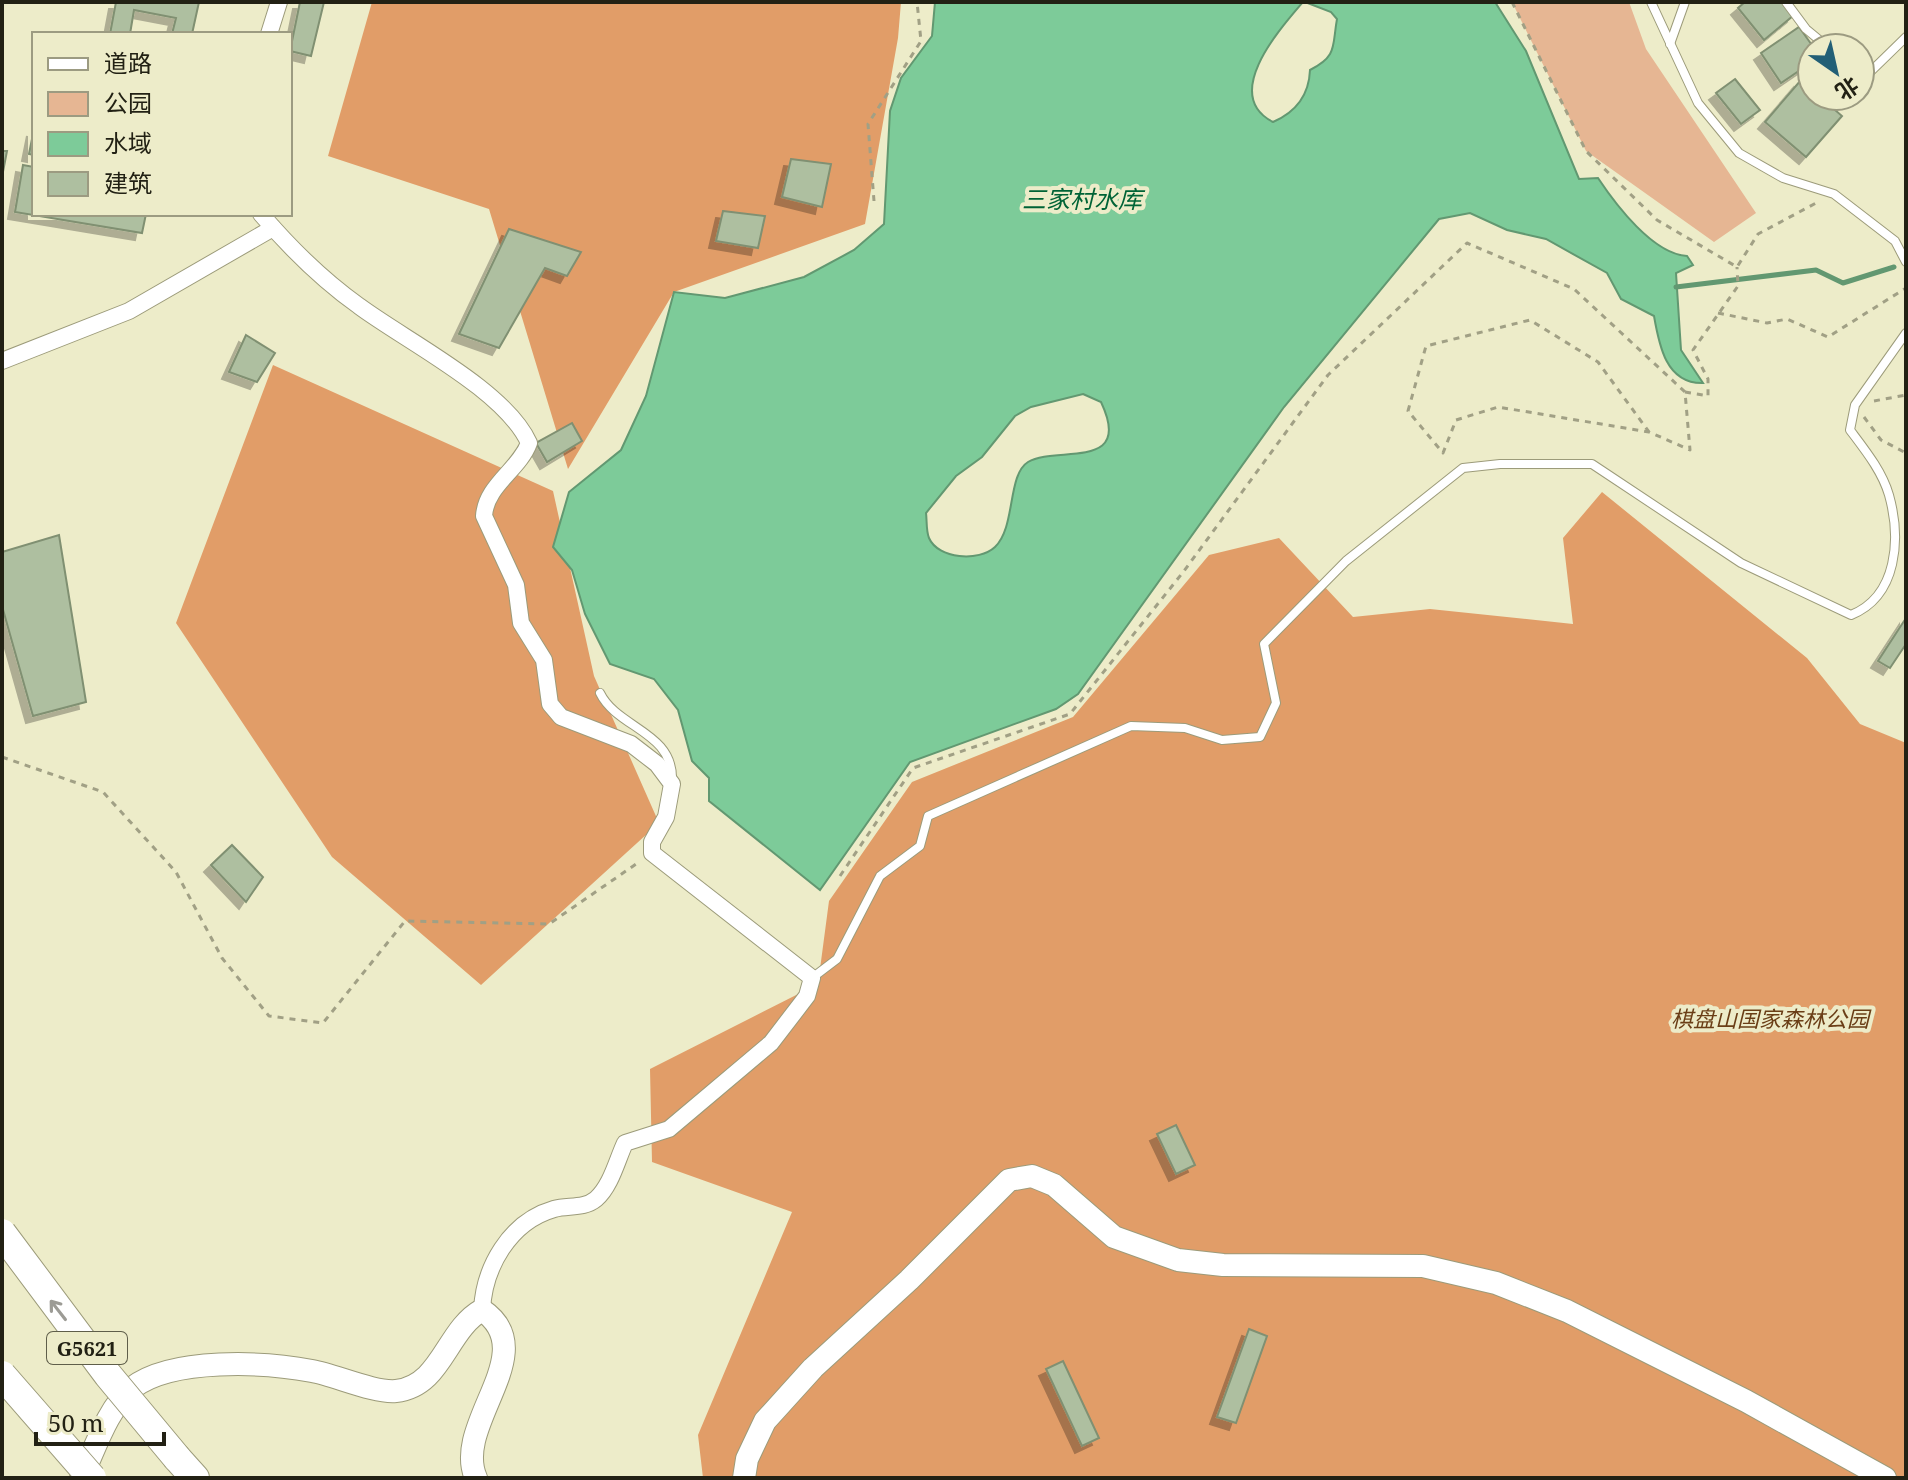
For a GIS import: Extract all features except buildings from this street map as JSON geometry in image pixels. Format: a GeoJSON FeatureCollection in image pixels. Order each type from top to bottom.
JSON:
{"type":"FeatureCollection","features":[{"type":"Feature","properties":{"kind":"highway","name":"G5621"},"geometry":{"type":"LineString","coordinates":[[2,1233],[108,1375],[186,1468]]}},
{"type":"Feature","properties":{"kind":"highway"},"geometry":{"type":"LineString","coordinates":[[2,1375],[92,1478]]}},
{"type":"Feature","properties":{"kind":"street"},"geometry":{"type":"LineString","coordinates":[[270,32],[279,2]]}},
{"type":"Feature","properties":{"kind":"street"},"geometry":{"type":"LineString","coordinates":[[263,216],[298,257],[357,305],[461,375],[501,407],[523,430],[529,443],[525,452],[493,490],[484,516],[516,585],[521,623],[544,660],[550,704],[561,717],[631,744],[657,764],[672,784],[666,817],[652,842],[652,853],[812,978],[807,996],[771,1043],[669,1129],[625,1143],[607,1183],[596,1199],[581,1206],[552,1209],[518,1230],[493,1259],[483,1290],[482,1310],[503,1331],[505,1350],[475,1444],[473,1471],[476,1478]]}},
{"type":"Feature","properties":{"kind":"street"},"geometry":{"type":"LineString","coordinates":[[2,361],[129,311],[273,228]]}},
{"type":"Feature","properties":{"kind":"street"},"geometry":{"type":"LineString","coordinates":[[744,1478],[747,1459],[765,1421],[813,1368],[909,1280],[1009,1180],[1032,1176],[1054,1185],[1114,1237],[1178,1260],[1223,1265],[1423,1266],[1496,1283],[1567,1311],[1746,1401],[1885,1478]]}},
{"type":"Feature","properties":{"kind":"street"},"geometry":{"type":"LineString","coordinates":[[81,1478],[115,1408],[133,1388],[157,1375],[191,1366],[254,1365],[311,1370],[393,1392],[414,1386],[431,1374],[471,1316],[482,1310]]}},
{"type":"Feature","properties":{"kind":"lane"},"geometry":{"type":"LineString","coordinates":[[1651,2],[1698,103],[1739,153],[1783,178],[1834,194],[1895,241],[1906,262]]}},
{"type":"Feature","properties":{"kind":"lane"},"geometry":{"type":"LineString","coordinates":[[1670,44],[1685,2]]}},
{"type":"Feature","properties":{"kind":"lane"},"geometry":{"type":"LineString","coordinates":[[1786,2],[1810,32]]}},
{"type":"Feature","properties":{"kind":"lane"},"geometry":{"type":"LineString","coordinates":[[1876,66],[1906,37]]}},
{"type":"Feature","properties":{"kind":"lane"},"geometry":{"type":"LineString","coordinates":[[812,978],[837,959],[880,876],[920,846],[928,816],[1131,726],[1185,728],[1222,740],[1260,737],[1276,703],[1264,644],[1346,561],[1463,468],[1500,464],[1592,464],[1741,563],[1851,615],[1866,609],[1884,587],[1896,554],[1889,495],[1876,466],[1850,430],[1855,405],[1906,333]]}},
{"type":"Feature","properties":{"kind":"lane"},"geometry":{"type":"LineString","coordinates":[[600,693],[613,711],[637,725],[665,751],[672,770],[672,784]]}},
{"type":"Feature","properties":{"kind":"path"},"geometry":{"type":"LineString","coordinates":[[874,201],[868,124],[921,41],[917,2]]}},
{"type":"Feature","properties":{"kind":"path"},"geometry":{"type":"LineString","coordinates":[[1512,2],[1586,151],[1657,220],[1737,267]]}},
{"type":"Feature","properties":{"kind":"path"},"geometry":{"type":"LineString","coordinates":[[840,876],[913,768],[1070,714],[1184,571],[1328,375],[1467,243],[1574,289],[1685,392],[1708,396],[1708,379],[1693,350],[1738,286],[1737,267],[1758,234],[1834,194]]}},
{"type":"Feature","properties":{"kind":"path"},"geometry":{"type":"LineString","coordinates":[[1718,313],[1767,323],[1787,319],[1828,337],[1906,288]]}},
{"type":"Feature","properties":{"kind":"path"},"geometry":{"type":"LineString","coordinates":[[1649,432],[1598,362],[1530,320],[1426,346],[1408,411],[1443,453],[1456,420],[1498,407],[1649,432],[1690,450],[1685,392]]}},
{"type":"Feature","properties":{"kind":"path"},"geometry":{"type":"LineString","coordinates":[[1906,395],[1855,405],[1881,440],[1906,453]]}},
{"type":"Feature","properties":{"kind":"path"},"geometry":{"type":"LineString","coordinates":[[2,757],[103,792],[176,872],[222,958],[269,1016],[323,1023],[405,921],[549,924],[652,853]]}},
{"type":"Feature","properties":{"kind":"green space"},"geometry":{"type":"Polygon","coordinates":[[[372,2],[901,2],[898,38],[865,224],[674,292],[568,469],[489,209],[328,156],[372,2]]]}},
{"type":"Feature","properties":{"kind":"green space"},"geometry":{"type":"Polygon","coordinates":[[[1512,2],[1629,2],[1646,49],[1756,213],[1714,242],[1586,151],[1512,2]]]}},
{"type":"Feature","properties":{"kind":"green space"},"geometry":{"type":"Polygon","coordinates":[[[273,365],[553,491],[594,676],[659,823],[481,985],[332,857],[176,623],[273,365]]]}},
{"type":"Feature","properties":{"kind":"green space","name":"棋盘山国家森林公园"},"geometry":{"type":"Polygon","coordinates":[[[1602,492],[1807,658],[1860,724],[1906,743],[1906,1478],[703,1478],[698,1435],[792,1212],[652,1162],[650,1069],[818,984],[829,901],[912,782],[1073,717],[1209,555],[1279,538],[1353,617],[1430,609],[1573,624],[1563,538],[1602,492]]]}},
{"type":"Feature","properties":{"kind":"water","name":"三家村水库"},"geometry":{"type":"Polygon","coordinates":[[[935,2],[1303,2],[1269,45],[1253,80],[1252,96],[1258,110],[1273,122],[1300,102],[1307,88],[1310,70],[1325,60],[1332,49],[1337,19],[1331,12],[1305,2],[1495,2],[1526,51],[1579,179],[1598,178],[1625,214],[1649,238],[1661,247],[1687,256],[1693,265],[1676,273],[1681,350],[1703,383],[1690,382],[1673,370],[1662,350],[1654,316],[1621,299],[1607,273],[1546,239],[1507,230],[1470,213],[1439,219],[1284,407],[1078,694],[1056,709],[910,762],[820,890],[709,801],[709,778],[692,761],[678,710],[654,679],[610,664],[585,614],[572,570],[553,547],[569,492],[621,450],[646,396],[674,292],[725,298],[804,277],[854,250],[884,224],[890,111],[901,78],[932,36],[935,2]],[[1083,394],[1031,407],[1015,416],[982,457],[956,476],[926,513],[928,535],[934,545],[959,556],[979,555],[995,547],[1006,527],[1017,478],[1028,462],[1041,457],[1087,452],[1100,447],[1107,439],[1108,424],[1101,402],[1083,394]]]}},
{"type":"Feature","properties":{"kind":"waterway"},"geometry":{"type":"LineString","coordinates":[[1676,287],[1816,270],[1843,283],[1894,267]]}}]}
